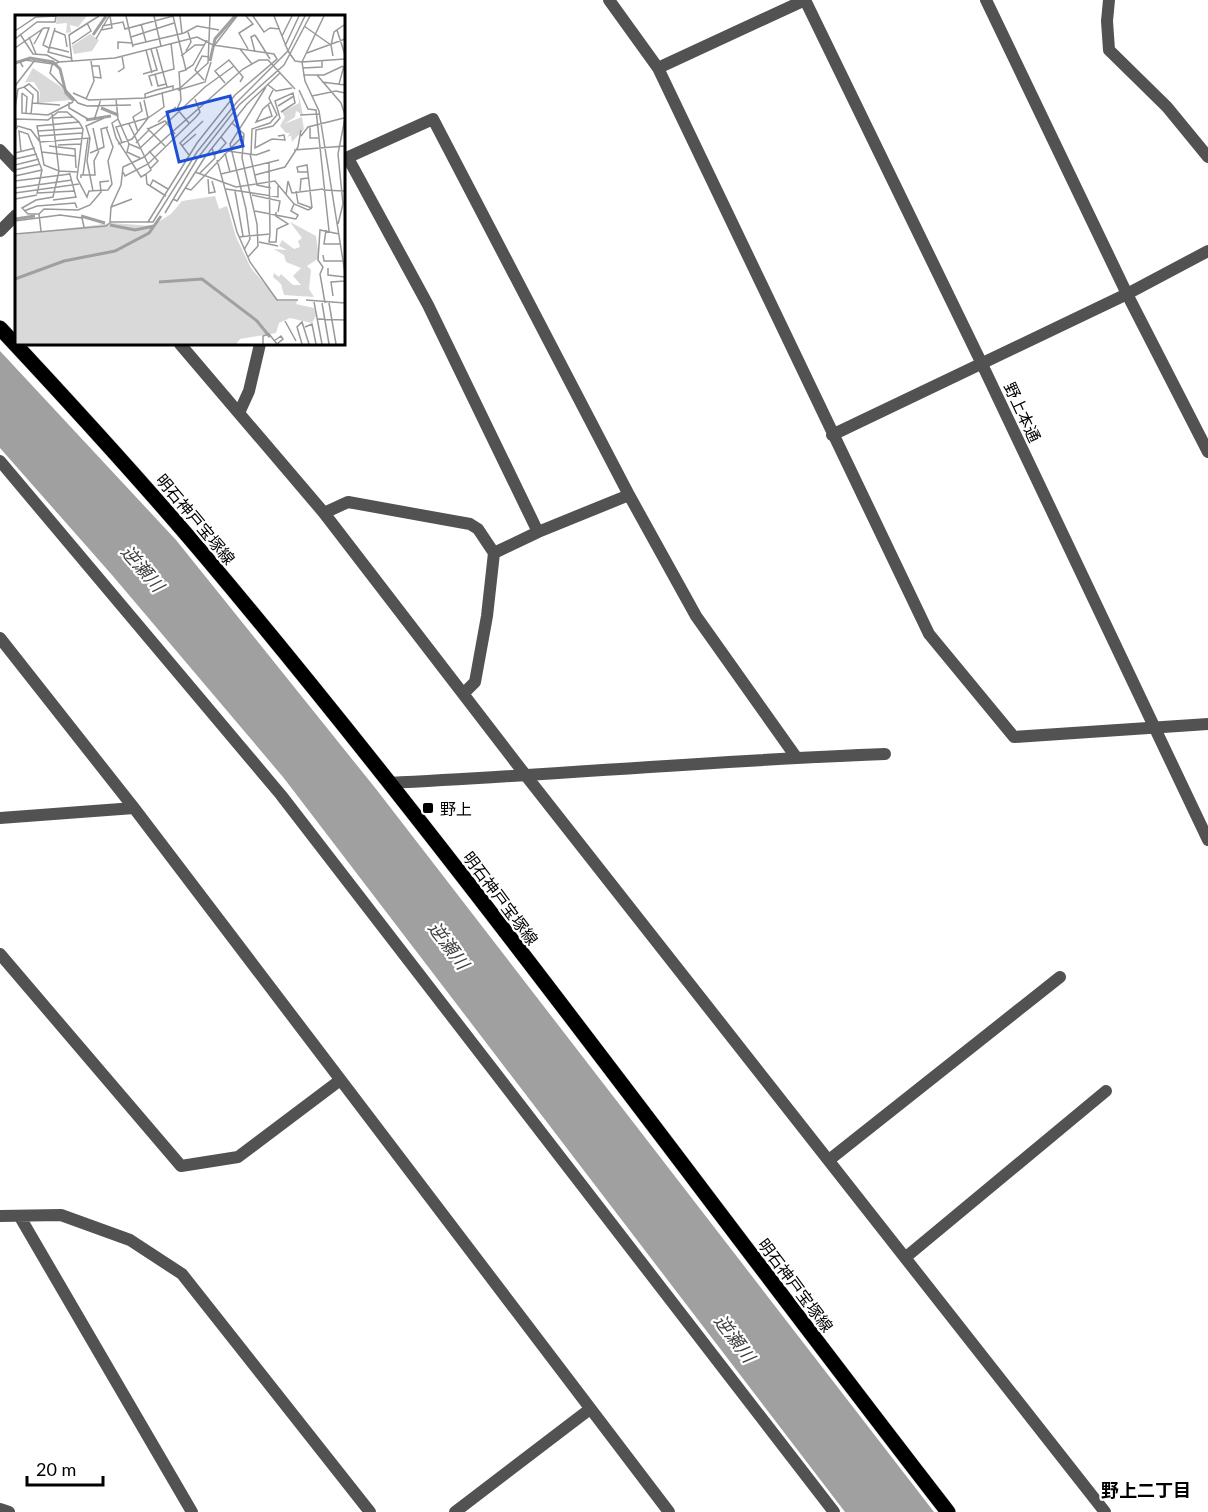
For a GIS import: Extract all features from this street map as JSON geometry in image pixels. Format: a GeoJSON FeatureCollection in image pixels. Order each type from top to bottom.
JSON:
{"type":"FeatureCollection","features":[{"type":"Feature","properties":{"kind":"main road","name":"明石神戸宝塚線"},"geometry":{"type":"LineString","coordinates":[[0,328],[15,344]]}},
{"type":"Feature","properties":{"kind":"main road","name":"明石神戸宝塚線"},"geometry":{"type":"LineString","coordinates":[[16,345],[121,459],[210,561],[389,783],[948,1512]]}},
{"type":"Feature","properties":{"kind":"street"},"geometry":{"type":"LineString","coordinates":[[609,0],[658,68],[928,634],[1014,737],[1208,724]]}},
{"type":"Feature","properties":{"kind":"street"},"geometry":{"type":"LineString","coordinates":[[658,68],[805,0]]}},
{"type":"Feature","properties":{"kind":"street","name":"野上本通"},"geometry":{"type":"LineString","coordinates":[[805,0],[981,362],[1208,840]]}},
{"type":"Feature","properties":{"kind":"street"},"geometry":{"type":"LineString","coordinates":[[987,0],[1127,294],[1208,452]]}},
{"type":"Feature","properties":{"kind":"street"},"geometry":{"type":"LineString","coordinates":[[1109,0],[1107,21],[1109,50],[1167,107],[1208,157]]}},
{"type":"Feature","properties":{"kind":"street"},"geometry":{"type":"LineString","coordinates":[[538,532],[428,305],[346,159],[433,119],[629,495],[696,616],[796,757]]}},
{"type":"Feature","properties":{"kind":"street"},"geometry":{"type":"LineString","coordinates":[[0,150],[15,166]]}},
{"type":"Feature","properties":{"kind":"street"},"geometry":{"type":"LineString","coordinates":[[0,231],[15,215]]}},
{"type":"Feature","properties":{"kind":"street"},"geometry":{"type":"LineString","coordinates":[[832,435],[1127,294],[1208,251]]}},
{"type":"Feature","properties":{"kind":"street"},"geometry":{"type":"LineString","coordinates":[[181,345],[324,513],[527,777],[1105,1512]]}},
{"type":"Feature","properties":{"kind":"street"},"geometry":{"type":"LineString","coordinates":[[239,413],[249,391],[260,345]]}},
{"type":"Feature","properties":{"kind":"street"},"geometry":{"type":"LineString","coordinates":[[0,460],[281,795],[834,1512]]}},
{"type":"Feature","properties":{"kind":"street"},"geometry":{"type":"LineString","coordinates":[[494,553],[538,532],[629,495]]}},
{"type":"Feature","properties":{"kind":"street"},"geometry":{"type":"LineString","coordinates":[[324,513],[348,502],[470,524],[478,529],[494,553],[487,616],[475,682],[463,694]]}},
{"type":"Feature","properties":{"kind":"street"},"geometry":{"type":"LineString","coordinates":[[0,638],[134,808],[339,1081],[669,1512]]}},
{"type":"Feature","properties":{"kind":"street"},"geometry":{"type":"LineString","coordinates":[[389,783],[527,777],[796,757],[885,754]]}},
{"type":"Feature","properties":{"kind":"street"},"geometry":{"type":"LineString","coordinates":[[0,818],[134,808]]}},
{"type":"Feature","properties":{"kind":"street"},"geometry":{"type":"LineString","coordinates":[[0,954],[181,1166],[238,1157],[339,1081]]}},
{"type":"Feature","properties":{"kind":"street"},"geometry":{"type":"LineString","coordinates":[[829,1160],[1060,977]]}},
{"type":"Feature","properties":{"kind":"street"},"geometry":{"type":"LineString","coordinates":[[906,1257],[1106,1091]]}},
{"type":"Feature","properties":{"kind":"street"},"geometry":{"type":"LineString","coordinates":[[0,1216],[61,1215],[130,1240],[182,1274],[370,1512]]}},
{"type":"Feature","properties":{"kind":"street"},"geometry":{"type":"LineString","coordinates":[[20,1217],[192,1512]]}},
{"type":"Feature","properties":{"kind":"street"},"geometry":{"type":"LineString","coordinates":[[455,1512],[590,1409]]}},
{"type":"Feature","properties":{"kind":"street"},"geometry":{"type":"LineString","coordinates":[[0,1509],[9,1512]]}},
{"type":"Feature","properties":{"kind":"water","name":"逆瀬川"},"geometry":{"type":"Polygon","coordinates":[[[0,351],[176,540],[376,789],[934,1512],[845,1512],[283,777],[112,575],[0,448],[0,351]]]}},
{"type":"Feature","properties":{"kind":"place","name":"野上"},"geometry":{"type":"Point","coordinates":[428,808]}},
{"type":"Feature","properties":{"kind":"district","name":"野上二丁目"},"geometry":{"type":"Point","coordinates":[1146,1490]}}]}
